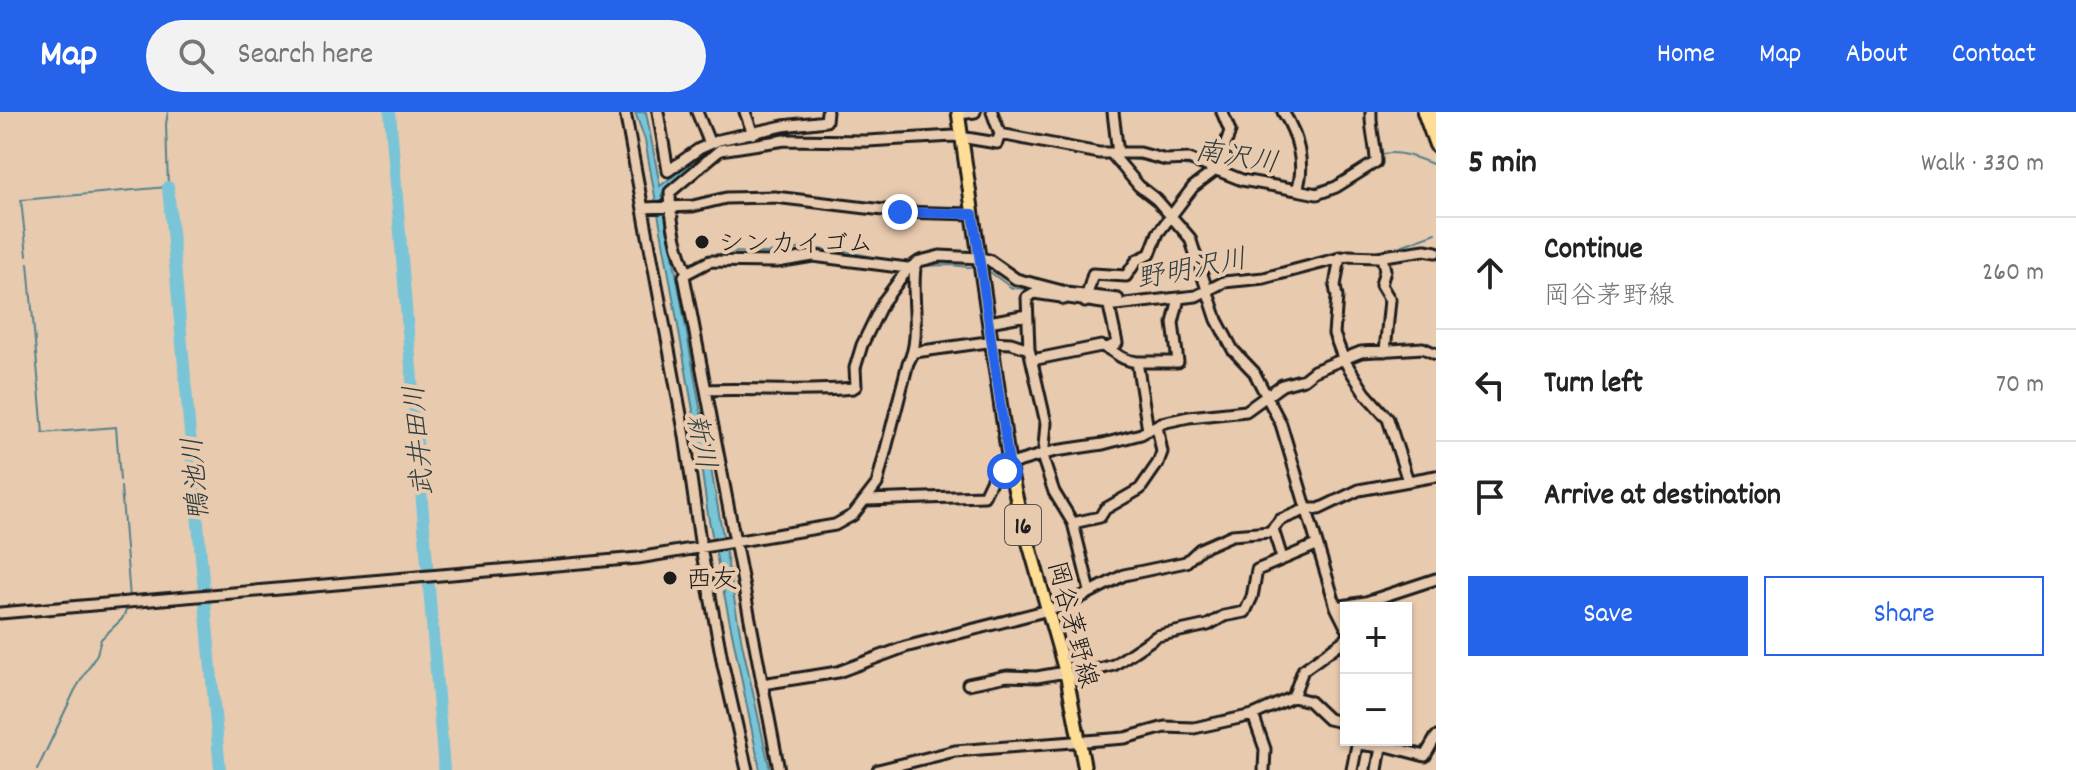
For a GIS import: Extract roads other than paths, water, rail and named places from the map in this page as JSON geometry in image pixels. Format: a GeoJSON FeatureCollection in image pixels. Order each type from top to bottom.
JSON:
{"type":"FeatureCollection","features":[{"type":"Feature","properties":{"kind":"highway"},"geometry":{"type":"LineString","coordinates":[[1424,112],[1436,145]]}},
{"type":"Feature","properties":{"kind":"main road","name":"岡谷茅野線"},"geometry":{"type":"LineString","coordinates":[[959,113],[1010,470],[1066,675],[1085,770]]}},
{"type":"Feature","properties":{"kind":"street"},"geometry":{"type":"LineString","coordinates":[[625,112],[646,208],[747,770]]}},
{"type":"Feature","properties":{"kind":"street"},"geometry":{"type":"LineString","coordinates":[[658,112],[668,171]]}},
{"type":"Feature","properties":{"kind":"street"},"geometry":{"type":"LineString","coordinates":[[697,112],[710,144]]}},
{"type":"Feature","properties":{"kind":"street"},"geometry":{"type":"LineString","coordinates":[[745,112],[753,134]]}},
{"type":"Feature","properties":{"kind":"street"},"geometry":{"type":"LineString","coordinates":[[687,273],[668,206],[670,192],[665,175],[668,171],[719,140],[783,126],[820,123],[826,121],[827,112]]}},
{"type":"Feature","properties":{"kind":"street"},"geometry":{"type":"LineString","coordinates":[[959,113],[975,112]]}},
{"type":"Feature","properties":{"kind":"street"},"geometry":{"type":"LineString","coordinates":[[670,192],[720,150],[785,140],[867,141],[962,136],[997,143],[1000,134],[992,112]]}},
{"type":"Feature","properties":{"kind":"street"},"geometry":{"type":"LineString","coordinates":[[1113,112],[1114,154],[1139,186],[1157,200],[1190,238],[1217,320],[1233,350],[1254,372],[1286,437],[1316,545],[1340,615]]}},
{"type":"Feature","properties":{"kind":"street"},"geometry":{"type":"LineString","coordinates":[[1086,299],[1093,274],[1126,276],[1137,260],[1150,254],[1158,233],[1193,187],[1223,168],[1224,149],[1230,131],[1222,112]]}},
{"type":"Feature","properties":{"kind":"street"},"geometry":{"type":"LineString","coordinates":[[1283,112],[1295,129],[1301,171],[1297,190]]}},
{"type":"Feature","properties":{"kind":"street"},"geometry":{"type":"LineString","coordinates":[[1000,134],[1099,153],[1140,153],[1166,160],[1189,159],[1242,180],[1317,194],[1336,187],[1376,162],[1376,146],[1370,132],[1371,112]]}},
{"type":"Feature","properties":{"kind":"street"},"geometry":{"type":"LineString","coordinates":[[646,208],[693,206],[726,198],[775,197],[900,212],[973,214]]}},
{"type":"Feature","properties":{"kind":"street"},"geometry":{"type":"LineString","coordinates":[[1090,591],[1073,523],[1054,492],[1043,459],[1046,423],[1030,355],[1027,297],[1034,293],[1111,300],[1189,293],[1224,282],[1264,278],[1340,257],[1382,257],[1425,250],[1436,252]]}},
{"type":"Feature","properties":{"kind":"street"},"geometry":{"type":"LineString","coordinates":[[0,613],[638,558],[732,543],[835,525],[853,515],[877,484],[908,363],[915,352],[915,269],[813,256],[777,262],[710,261],[684,276],[732,543],[779,770]]}},
{"type":"Feature","properties":{"kind":"street"},"geometry":{"type":"LineString","coordinates":[[706,390],[748,388],[812,392],[853,388],[856,386],[855,368],[862,345],[883,302],[907,270],[920,261],[940,256],[981,266],[989,260],[1016,279],[1065,296]]}},
{"type":"Feature","properties":{"kind":"street"},"geometry":{"type":"LineString","coordinates":[[1340,257],[1335,286],[1334,334],[1344,360],[1365,393],[1388,419],[1408,481]]}},
{"type":"Feature","properties":{"kind":"street"},"geometry":{"type":"LineString","coordinates":[[1382,257],[1385,270],[1381,285],[1390,300],[1385,351]]}},
{"type":"Feature","properties":{"kind":"street"},"geometry":{"type":"LineString","coordinates":[[1086,299],[1109,306],[1179,298],[1206,287]]}},
{"type":"Feature","properties":{"kind":"street"},"geometry":{"type":"LineString","coordinates":[[915,352],[1011,343],[1030,355],[1101,346],[1121,359],[1178,362],[1173,323],[1179,298]]}},
{"type":"Feature","properties":{"kind":"street"},"geometry":{"type":"LineString","coordinates":[[1108,348],[1117,343],[1109,306]]}},
{"type":"Feature","properties":{"kind":"street"},"geometry":{"type":"LineString","coordinates":[[989,322],[1027,315]]}},
{"type":"Feature","properties":{"kind":"street"},"geometry":{"type":"LineString","coordinates":[[867,500],[984,496],[993,477],[1010,470],[1014,463],[1103,444],[1207,414],[1246,411],[1282,385],[1304,379],[1314,371],[1361,352],[1423,348],[1436,354]]}},
{"type":"Feature","properties":{"kind":"street"},"geometry":{"type":"LineString","coordinates":[[1073,523],[1100,517],[1105,509],[1140,489],[1162,452],[1137,362]]}},
{"type":"Feature","properties":{"kind":"street"},"geometry":{"type":"LineString","coordinates":[[762,684],[838,672],[905,647],[1064,606],[1124,575],[1186,562],[1200,549],[1232,535],[1270,532],[1280,520],[1307,509],[1319,509],[1359,490],[1436,476]]}},
{"type":"Feature","properties":{"kind":"street"},"geometry":{"type":"LineString","coordinates":[[1273,529],[1282,558]]}},
{"type":"Feature","properties":{"kind":"street"},"geometry":{"type":"LineString","coordinates":[[968,684],[1007,676],[1066,675],[1114,665],[1157,636],[1208,625],[1224,616],[1245,612],[1252,597],[1257,570],[1316,545]]}},
{"type":"Feature","properties":{"kind":"street"},"geometry":{"type":"LineString","coordinates":[[1336,607],[1366,602],[1436,579]]}},
{"type":"Feature","properties":{"kind":"street"},"geometry":{"type":"LineString","coordinates":[[1293,697],[1303,670],[1340,643]]}},
{"type":"Feature","properties":{"kind":"street"},"geometry":{"type":"LineString","coordinates":[[878,770],[955,751],[1125,738],[1165,727],[1194,728],[1253,715],[1293,697],[1309,701],[1328,719],[1340,722]]}},
{"type":"Feature","properties":{"kind":"street"},"geometry":{"type":"LineString","coordinates":[[1253,715],[1265,749],[1264,770]]}},
{"type":"Feature","properties":{"kind":"street"},"geometry":{"type":"LineString","coordinates":[[1376,746],[1425,756],[1436,737]]}},
{"type":"Feature","properties":{"kind":"street"},"geometry":{"type":"LineString","coordinates":[[1352,770],[1357,746]]}},
{"type":"Feature","properties":{"kind":"street"},"geometry":{"type":"LineString","coordinates":[[1377,770],[1381,747]]}},
{"type":"Feature","properties":{"kind":"water","name":"新川"},"geometry":{"type":"Polygon","coordinates":[[[635,112],[646,112],[660,186],[691,163],[695,165],[662,194],[742,643],[770,770],[760,770],[708,515],[694,416],[645,140],[635,112]]]}},
{"type":"Feature","properties":{"kind":"waterway"},"geometry":{"type":"LineString","coordinates":[[27,255],[21,200],[168,187],[168,112]]}},
{"type":"Feature","properties":{"kind":"waterway","name":"武井田川"},"geometry":{"type":"LineString","coordinates":[[390,112],[444,770]]}},
{"type":"Feature","properties":{"kind":"waterway","name":"南沢川"},"geometry":{"type":"LineString","coordinates":[[905,134],[958,132]]}},
{"type":"Feature","properties":{"kind":"waterway","name":"南沢川"},"geometry":{"type":"LineString","coordinates":[[964,133],[994,137]]}},
{"type":"Feature","properties":{"kind":"waterway","name":"南沢川"},"geometry":{"type":"LineString","coordinates":[[789,136],[823,136]]}},
{"type":"Feature","properties":{"kind":"waterway","name":"南沢川"},"geometry":{"type":"LineString","coordinates":[[692,165],[713,150]]}},
{"type":"Feature","properties":{"kind":"waterway","name":"南沢川"},"geometry":{"type":"LineString","coordinates":[[1379,155],[1400,154],[1435,165]]}},
{"type":"Feature","properties":{"kind":"waterway","name":"南沢川"},"geometry":{"type":"LineString","coordinates":[[1122,158],[1199,168]]}},
{"type":"Feature","properties":{"kind":"waterway","name":"南沢川"},"geometry":{"type":"LineString","coordinates":[[1352,172],[1373,158]]}},
{"type":"Feature","properties":{"kind":"waterway","name":"南沢川"},"geometry":{"type":"LineString","coordinates":[[1233,172],[1293,184]]}},
{"type":"Feature","properties":{"kind":"waterway","name":"南沢川"},"geometry":{"type":"LineString","coordinates":[[1303,187],[1336,181]]}},
{"type":"Feature","properties":{"kind":"waterway","name":"鴨池川"},"geometry":{"type":"LineString","coordinates":[[168,187],[220,770]]}},
{"type":"Feature","properties":{"kind":"waterway","name":"野明沢川"},"geometry":{"type":"LineString","coordinates":[[1372,252],[1395,248],[1436,233]]}},
{"type":"Feature","properties":{"kind":"waterway","name":"野明沢川"},"geometry":{"type":"LineString","coordinates":[[688,264],[725,252],[768,253],[805,248],[848,252],[905,263]]}},
{"type":"Feature","properties":{"kind":"waterway"},"geometry":{"type":"LineString","coordinates":[[28,263],[43,433],[116,427],[120,480]]}},
{"type":"Feature","properties":{"kind":"waterway","name":"野明沢川"},"geometry":{"type":"LineString","coordinates":[[919,266],[977,268]]}},
{"type":"Feature","properties":{"kind":"waterway","name":"野明沢川"},"geometry":{"type":"LineString","coordinates":[[987,270],[1012,288],[1030,289]]}},
{"type":"Feature","properties":{"kind":"waterway","name":"野明沢川"},"geometry":{"type":"LineString","coordinates":[[1124,299],[1157,296]]}},
{"type":"Feature","properties":{"kind":"waterway"},"geometry":{"type":"LineString","coordinates":[[121,487],[130,598]]}},
{"type":"Feature","properties":{"kind":"waterway"},"geometry":{"type":"LineString","coordinates":[[37,770],[75,690],[97,654],[101,639],[122,619],[129,604]]}},
{"type":"Feature","properties":{"kind":"place","name":"シンカイゴム"},"geometry":{"type":"Point","coordinates":[702,242]}},
{"type":"Feature","properties":{"kind":"place","name":"西友"},"geometry":{"type":"Point","coordinates":[670,578]}}]}
